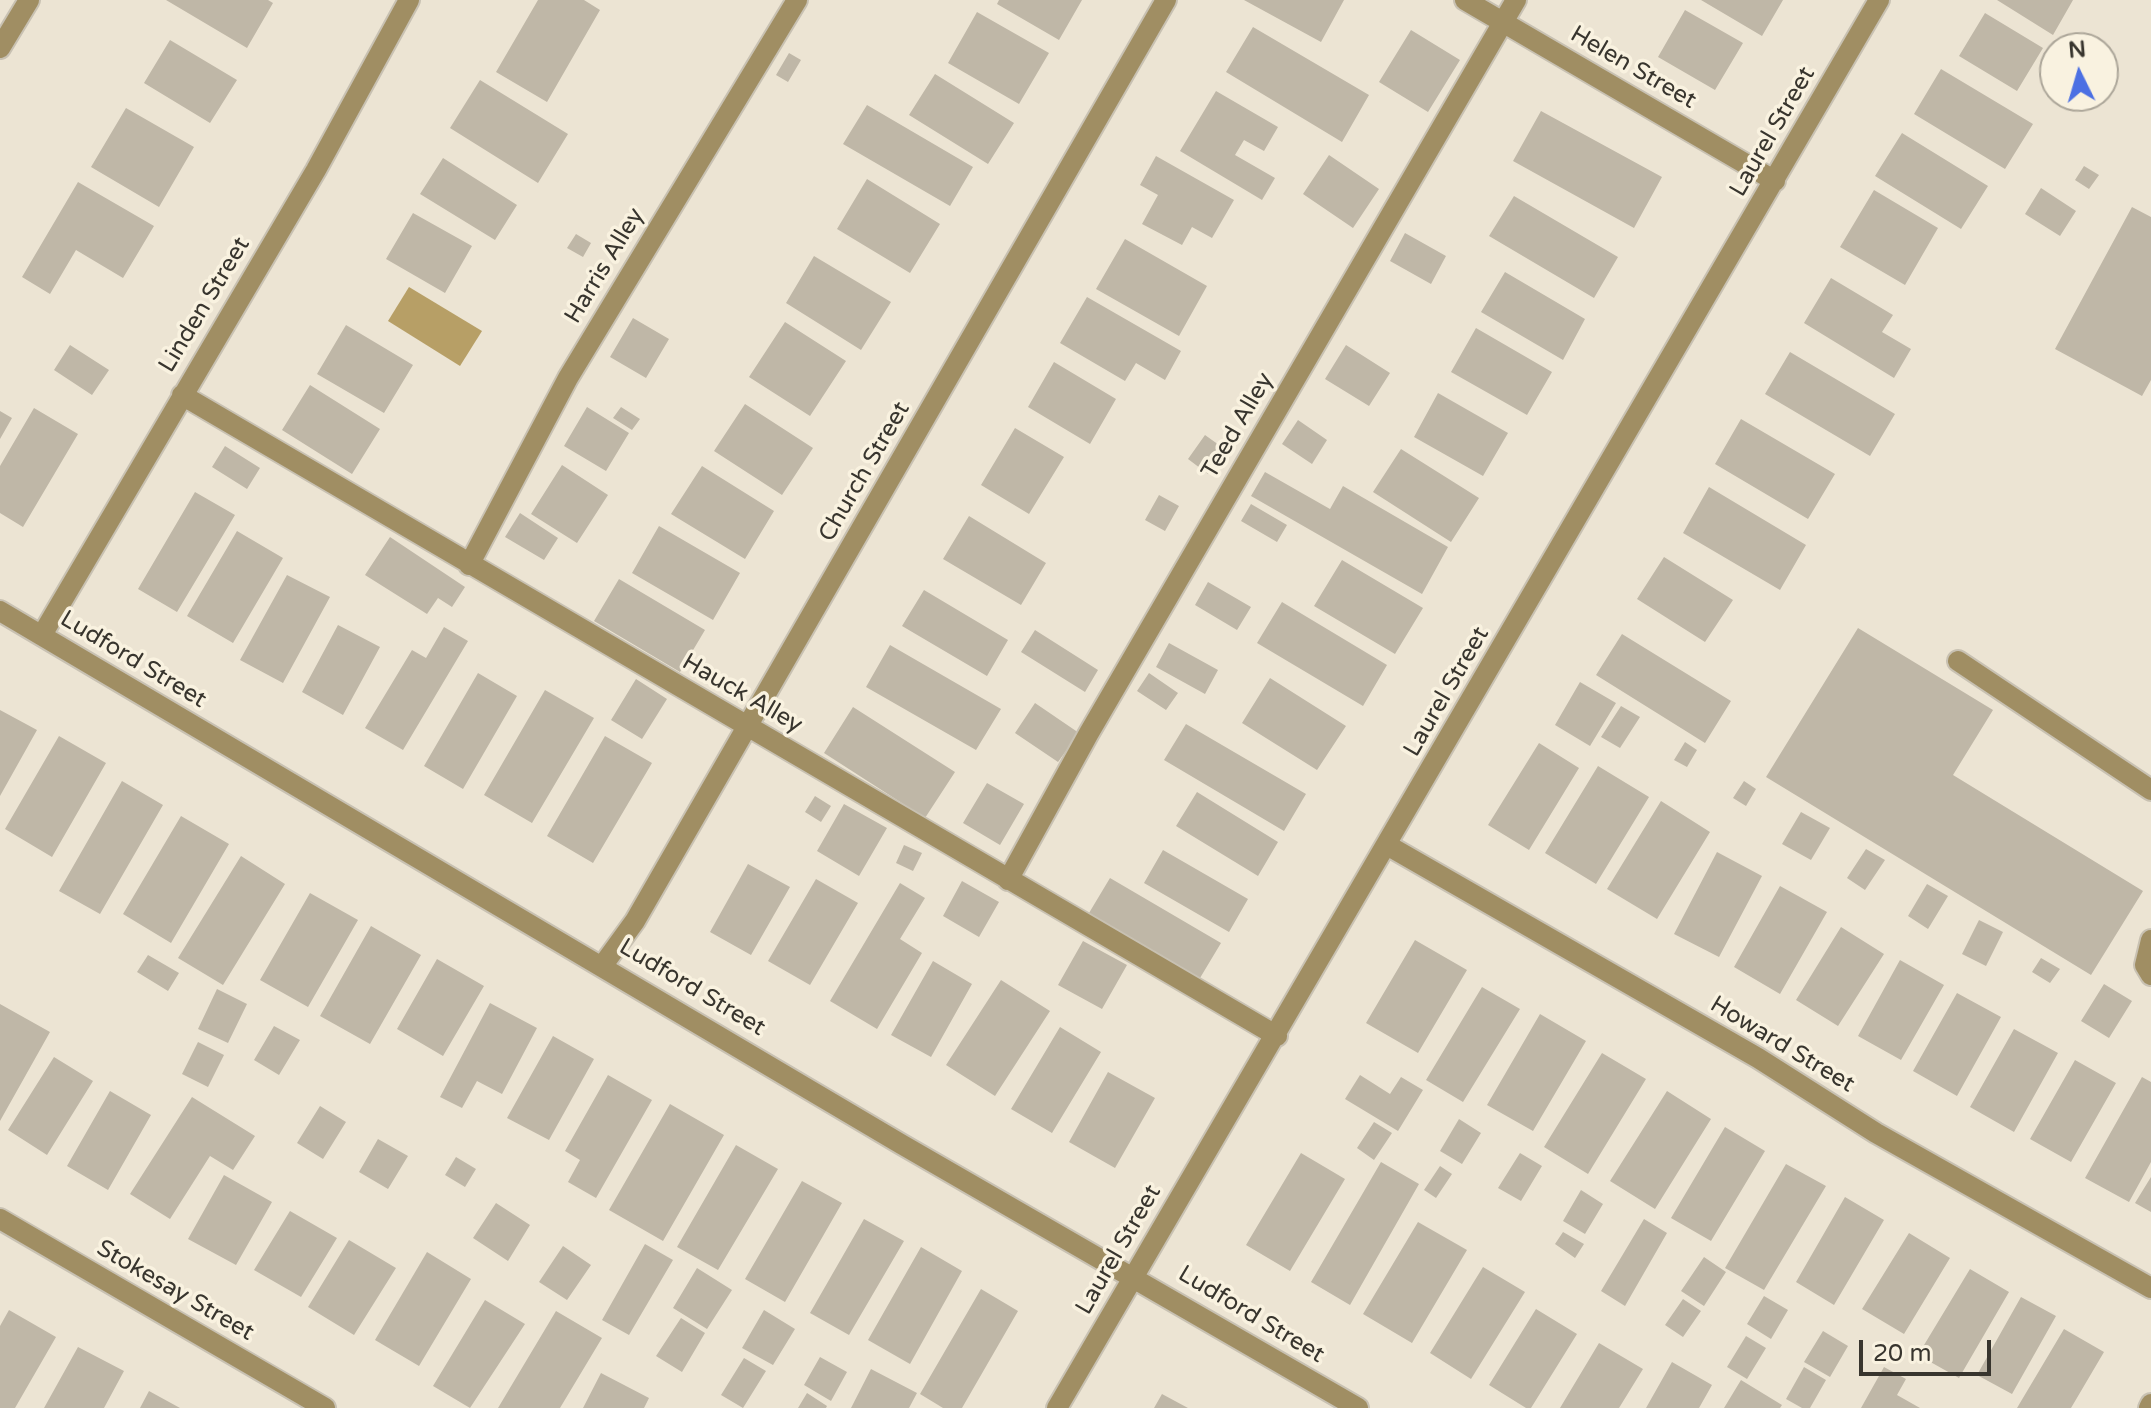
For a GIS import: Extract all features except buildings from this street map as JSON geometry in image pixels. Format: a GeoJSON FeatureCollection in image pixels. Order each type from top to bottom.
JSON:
{"type":"FeatureCollection","features":[{"type":"Feature","properties":{"kind":"street"},"geometry":{"type":"LineString","coordinates":[[0,48],[29,0]]}},
{"type":"Feature","properties":{"kind":"street","name":"Linden Street"},"geometry":{"type":"LineString","coordinates":[[42,635],[316,170],[409,0]]}},
{"type":"Feature","properties":{"kind":"street","name":"Harris Alley"},"geometry":{"type":"LineString","coordinates":[[469,565],[568,378],[797,0]]}},
{"type":"Feature","properties":{"kind":"street","name":"Church Street"},"geometry":{"type":"LineString","coordinates":[[603,965],[635,921],[1166,0]]}},
{"type":"Feature","properties":{"kind":"street","name":"Helen Street"},"geometry":{"type":"LineString","coordinates":[[1465,0],[1775,181]]}},
{"type":"Feature","properties":{"kind":"street","name":"Teed Alley"},"geometry":{"type":"LineString","coordinates":[[1008,880],[1097,719],[1516,0]]}},
{"type":"Feature","properties":{"kind":"street","name":"Laurel Street"},"geometry":{"type":"LineString","coordinates":[[1057,1408],[1277,1036],[1879,0]]}},
{"type":"Feature","properties":{"kind":"street","name":"Hauck Alley"},"geometry":{"type":"LineString","coordinates":[[182,395],[1277,1036]]}},
{"type":"Feature","properties":{"kind":"street","name":"Ludford Street"},"geometry":{"type":"LineString","coordinates":[[0,611],[901,1144],[1358,1408]]}},
{"type":"Feature","properties":{"kind":"street"},"geometry":{"type":"LineString","coordinates":[[1958,661],[2151,790]]}},
{"type":"Feature","properties":{"kind":"street","name":"Howard Street"},"geometry":{"type":"LineString","coordinates":[[1387,845],[1758,1058],[1876,1133],[2151,1288]]}},
{"type":"Feature","properties":{"kind":"street"},"geometry":{"type":"LineString","coordinates":[[2151,940],[2145,965],[2151,975]]}},
{"type":"Feature","properties":{"kind":"street","name":"Stokesay Street"},"geometry":{"type":"LineString","coordinates":[[0,1219],[325,1408]]}},
{"type":"Feature","properties":{"kind":"shaded area"},"geometry":{"type":"Polygon","coordinates":[[[409,287],[482,331],[460,366],[388,321],[409,287]]]}}]}
